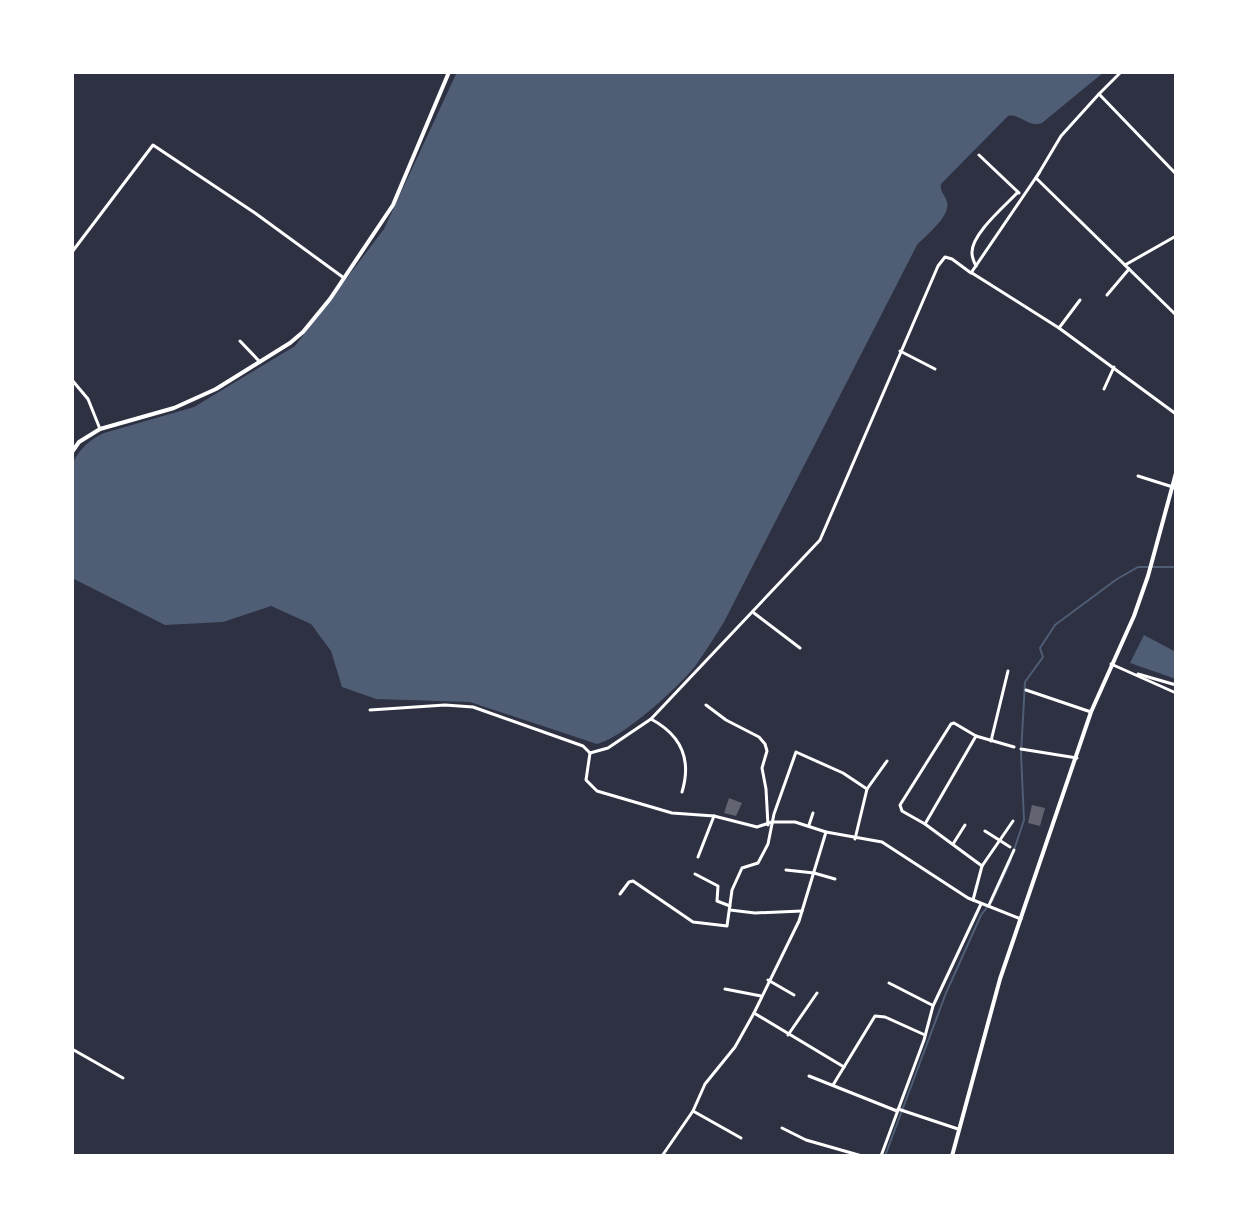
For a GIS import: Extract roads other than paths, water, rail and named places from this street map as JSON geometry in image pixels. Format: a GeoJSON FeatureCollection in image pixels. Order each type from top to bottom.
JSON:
{"type":"FeatureCollection","features":[{"type":"Feature","properties":{"kind":"main road"},"geometry":{"type":"LineString","coordinates":[[72,452],[79,442],[100,429],[174,408],[216,389],[303,332],[393,205],[449,72]]}},
{"type":"Feature","properties":{"kind":"main road"},"geometry":{"type":"LineString","coordinates":[[952,1156],[987,1020],[1091,712],[1134,616],[1154,559],[1176,473]]}},
{"type":"Feature","properties":{"kind":"street"},"geometry":{"type":"LineString","coordinates":[[976,266],[972,253],[975,243],[992,217],[1037,176],[1061,136],[1121,72]]}},
{"type":"Feature","properties":{"kind":"street"},"geometry":{"type":"LineString","coordinates":[[1099,94],[1176,174]]}},
{"type":"Feature","properties":{"kind":"street"},"geometry":{"type":"LineString","coordinates":[[72,252],[153,145],[255,213],[344,278]]}},
{"type":"Feature","properties":{"kind":"street"},"geometry":{"type":"LineString","coordinates":[[980,156],[1020,194]]}},
{"type":"Feature","properties":{"kind":"street"},"geometry":{"type":"LineString","coordinates":[[1037,176],[1176,315]]}},
{"type":"Feature","properties":{"kind":"street"},"geometry":{"type":"LineString","coordinates":[[971,273],[1020,194]]}},
{"type":"Feature","properties":{"kind":"street"},"geometry":{"type":"LineString","coordinates":[[1125,265],[1176,236]]}},
{"type":"Feature","properties":{"kind":"street"},"geometry":{"type":"LineString","coordinates":[[590,753],[608,748],[651,719],[820,540],[942,260],[950,257],[1059,328],[1176,414]]}},
{"type":"Feature","properties":{"kind":"street"},"geometry":{"type":"LineString","coordinates":[[1107,295],[1129,269]]}},
{"type":"Feature","properties":{"kind":"street"},"geometry":{"type":"LineString","coordinates":[[1059,328],[1080,300]]}},
{"type":"Feature","properties":{"kind":"street"},"geometry":{"type":"LineString","coordinates":[[240,341],[260,362]]}},
{"type":"Feature","properties":{"kind":"street"},"geometry":{"type":"LineString","coordinates":[[900,351],[935,369]]}},
{"type":"Feature","properties":{"kind":"street"},"geometry":{"type":"LineString","coordinates":[[1104,389],[1114,367]]}},
{"type":"Feature","properties":{"kind":"street"},"geometry":{"type":"LineString","coordinates":[[72,380],[88,399],[100,429]]}},
{"type":"Feature","properties":{"kind":"street"},"geometry":{"type":"LineString","coordinates":[[1138,476],[1174,488]]}},
{"type":"Feature","properties":{"kind":"street"},"geometry":{"type":"LineString","coordinates":[[754,613],[800,648]]}},
{"type":"Feature","properties":{"kind":"street"},"geometry":{"type":"LineString","coordinates":[[1111,664],[1176,693]]}},
{"type":"Feature","properties":{"kind":"street"},"geometry":{"type":"LineString","coordinates":[[991,741],[1008,671]]}},
{"type":"Feature","properties":{"kind":"street"},"geometry":{"type":"LineString","coordinates":[[1134,673],[1176,685]]}},
{"type":"Feature","properties":{"kind":"street"},"geometry":{"type":"LineString","coordinates":[[1026,690],[1091,712]]}},
{"type":"Feature","properties":{"kind":"street"},"geometry":{"type":"LineString","coordinates":[[370,710],[445,705],[473,707],[583,746],[590,753]]}},
{"type":"Feature","properties":{"kind":"street"},"geometry":{"type":"LineString","coordinates":[[620,894],[633,881],[686,919],[702,925],[724,927],[739,871],[758,863],[768,844],[770,824],[762,771],[767,751],[765,744],[759,737],[726,720],[706,705]]}},
{"type":"Feature","properties":{"kind":"street"},"geometry":{"type":"LineString","coordinates":[[651,719],[664,726],[683,747],[686,767],[682,792]]}},
{"type":"Feature","properties":{"kind":"street"},"geometry":{"type":"LineString","coordinates":[[982,866],[901,810],[903,800],[951,724],[976,736],[1014,747]]}},
{"type":"Feature","properties":{"kind":"street"},"geometry":{"type":"LineString","coordinates":[[925,824],[976,736]]}},
{"type":"Feature","properties":{"kind":"street"},"geometry":{"type":"LineString","coordinates":[[1021,749],[1077,758]]}},
{"type":"Feature","properties":{"kind":"street"},"geometry":{"type":"LineString","coordinates":[[770,824],[796,752],[843,773],[867,789]]}},
{"type":"Feature","properties":{"kind":"street"},"geometry":{"type":"LineString","coordinates":[[590,753],[586,780],[597,791],[655,810],[714,816],[750,826],[795,822],[855,839],[882,842],[973,900],[1021,919]]}},
{"type":"Feature","properties":{"kind":"street"},"geometry":{"type":"LineString","coordinates":[[855,839],[867,789],[887,761]]}},
{"type":"Feature","properties":{"kind":"street"},"geometry":{"type":"LineString","coordinates":[[809,825],[813,813]]}},
{"type":"Feature","properties":{"kind":"street"},"geometry":{"type":"LineString","coordinates":[[698,857],[714,816]]}},
{"type":"Feature","properties":{"kind":"street"},"geometry":{"type":"LineString","coordinates":[[973,900],[982,866],[1013,821]]}},
{"type":"Feature","properties":{"kind":"street"},"geometry":{"type":"LineString","coordinates":[[953,844],[965,825]]}},
{"type":"Feature","properties":{"kind":"street"},"geometry":{"type":"LineString","coordinates":[[881,1156],[933,1006],[1012,849],[985,831]]}},
{"type":"Feature","properties":{"kind":"street"},"geometry":{"type":"LineString","coordinates":[[662,1156],[693,1111],[705,1084],[735,1047],[754,1013],[802,911],[826,832]]}},
{"type":"Feature","properties":{"kind":"street"},"geometry":{"type":"LineString","coordinates":[[786,870],[835,879]]}},
{"type":"Feature","properties":{"kind":"street"},"geometry":{"type":"LineString","coordinates":[[695,874],[718,886],[717,901],[730,908],[755,913],[802,911]]}},
{"type":"Feature","properties":{"kind":"street"},"geometry":{"type":"LineString","coordinates":[[768,980],[794,995]]}},
{"type":"Feature","properties":{"kind":"street"},"geometry":{"type":"LineString","coordinates":[[889,983],[933,1006]]}},
{"type":"Feature","properties":{"kind":"street"},"geometry":{"type":"LineString","coordinates":[[725,989],[761,996]]}},
{"type":"Feature","properties":{"kind":"street"},"geometry":{"type":"LineString","coordinates":[[788,1035],[817,993]]}},
{"type":"Feature","properties":{"kind":"street"},"geometry":{"type":"LineString","coordinates":[[754,1013],[844,1067]]}},
{"type":"Feature","properties":{"kind":"street"},"geometry":{"type":"LineString","coordinates":[[833,1085],[875,1016],[885,1017],[925,1035]]}},
{"type":"Feature","properties":{"kind":"street"},"geometry":{"type":"LineString","coordinates":[[72,1049],[123,1078]]}},
{"type":"Feature","properties":{"kind":"street"},"geometry":{"type":"LineString","coordinates":[[809,1076],[958,1129]]}},
{"type":"Feature","properties":{"kind":"street"},"geometry":{"type":"LineString","coordinates":[[693,1111],[741,1138]]}},
{"type":"Feature","properties":{"kind":"street"},"geometry":{"type":"LineString","coordinates":[[782,1128],[806,1140],[862,1156]]}},
{"type":"Feature","properties":{"kind":"water"},"geometry":{"type":"Polygon","coordinates":[[[457,72],[1104,72],[1042,123],[1032,124],[1008,116],[941,184],[947,202],[945,213],[917,245],[724,622],[696,665],[677,686],[635,722],[597,744],[470,702],[376,699],[342,687],[331,651],[311,624],[271,606],[223,622],[165,625],[72,578],[72,465],[81,450],[104,433],[194,407],[295,346],[384,229],[457,72]]]}},
{"type":"Feature","properties":{"kind":"water"},"geometry":{"type":"Polygon","coordinates":[[[1144,635],[1176,652],[1176,679],[1130,663],[1144,635]]]}},
{"type":"Feature","properties":{"kind":"waterway"},"geometry":{"type":"LineString","coordinates":[[1014,850],[1024,820],[1021,754],[1025,682],[1043,657],[1040,648],[1055,625],[1117,579],[1138,567],[1176,567]]}},
{"type":"Feature","properties":{"kind":"waterway"},"geometry":{"type":"LineString","coordinates":[[992,901],[1011,860]]}},
{"type":"Feature","properties":{"kind":"waterway"},"geometry":{"type":"LineString","coordinates":[[885,1156],[946,993],[988,906]]}}]}
